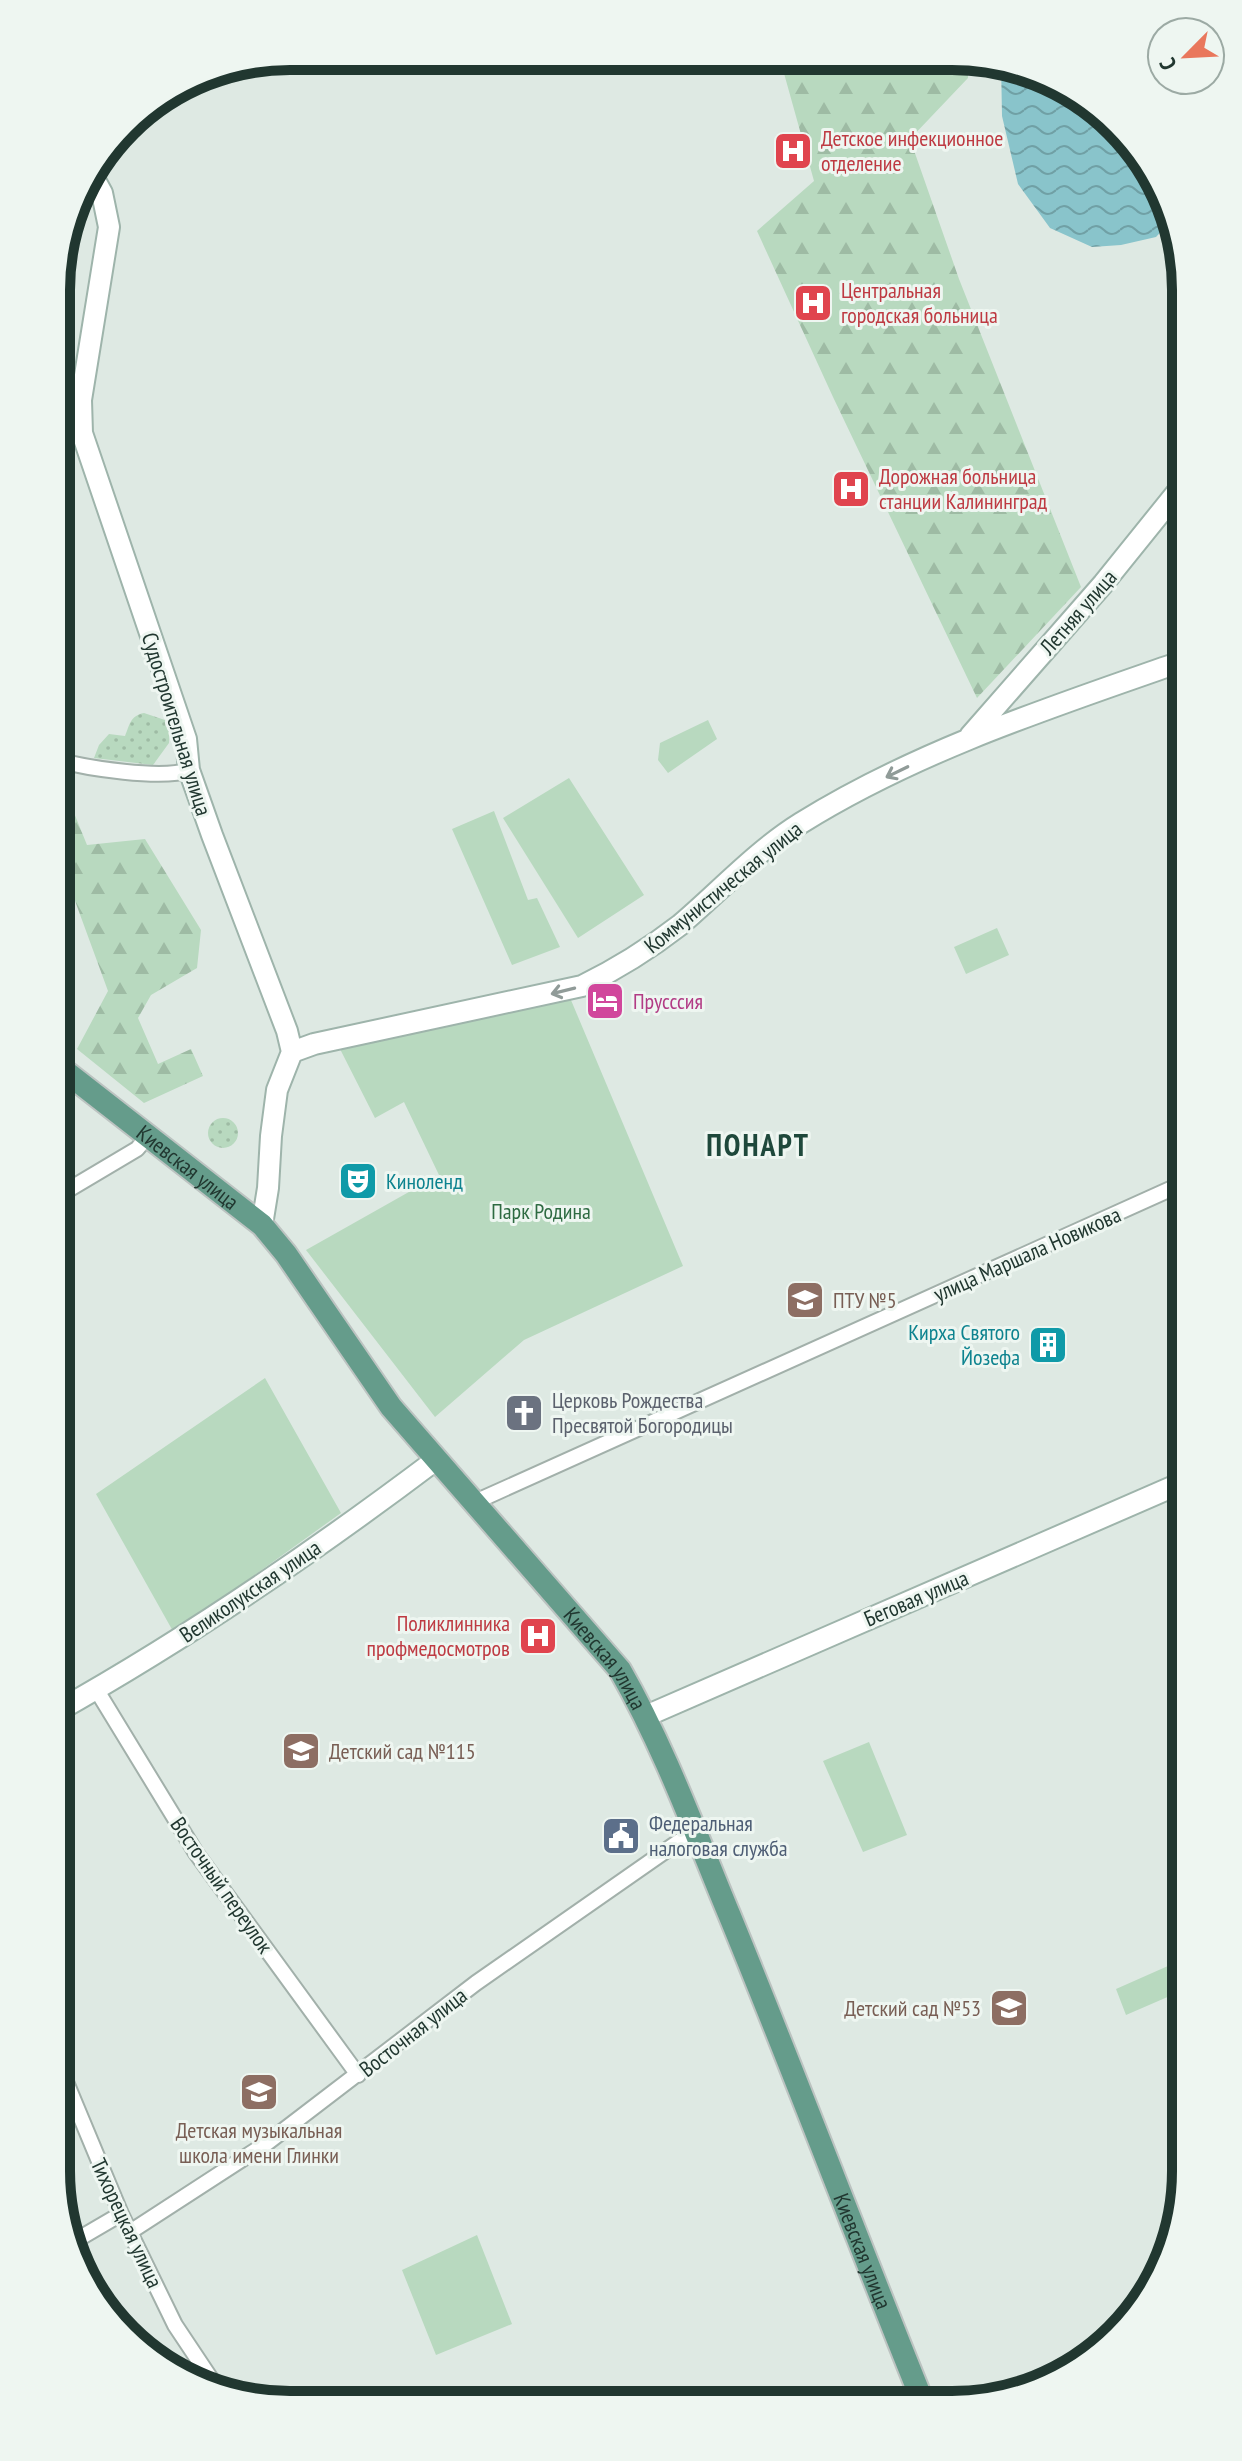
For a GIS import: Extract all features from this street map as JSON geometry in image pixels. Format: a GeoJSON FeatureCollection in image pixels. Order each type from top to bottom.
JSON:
{"type":"FeatureCollection","features":[{"type":"Feature","properties":{"kind":"main road","name":"Судостроительная улица"},"geometry":{"type":"LineString","coordinates":[[98,185],[109,227],[81,400],[82,433],[186,739],[189,770],[287,1031],[292,1052]]}},
{"type":"Feature","properties":{"kind":"main road","name":"Летняя улица"},"geometry":{"type":"LineString","coordinates":[[967,739],[1103,584],[1172,498]]}},
{"type":"Feature","properties":{"kind":"main road","name":"Коммунистическая улица"},"geometry":{"type":"LineString","coordinates":[[292,1052],[314,1044],[582,986],[622,966],[678,925],[761,852],[799,824],[967,739],[1172,665]]}},
{"type":"Feature","properties":{"kind":"main road"},"geometry":{"type":"LineString","coordinates":[[262,1225],[277,1090],[292,1052]]}},
{"type":"Feature","properties":{"kind":"main road","name":"Киевская улица"},"geometry":{"type":"LineString","coordinates":[[70,1075],[262,1225],[286,1254],[391,1407],[620,1670],[646,1716],[694,1831],[919,2391]]}},
{"type":"Feature","properties":{"kind":"main road","name":"Великолукская улица"},"geometry":{"type":"LineString","coordinates":[[70,1704],[152,1657],[288,1568],[437,1459]]}},
{"type":"Feature","properties":{"kind":"main road","name":"Беговая улица"},"geometry":{"type":"LineString","coordinates":[[646,1716],[1172,1487]]}},
{"type":"Feature","properties":{"kind":"street"},"geometry":{"type":"LineString","coordinates":[[70,764],[167,775],[189,770]]}},
{"type":"Feature","properties":{"kind":"street"},"geometry":{"type":"LineString","coordinates":[[70,1189],[137,1149],[148,1136]]}},
{"type":"Feature","properties":{"kind":"street","name":"улица Маршала Новикова"},"geometry":{"type":"LineString","coordinates":[[475,1502],[1172,1188]]}},
{"type":"Feature","properties":{"kind":"street","name":"Восточный переулок"},"geometry":{"type":"LineString","coordinates":[[96,1689],[196,1853],[358,2075]]}},
{"type":"Feature","properties":{"kind":"street","name":"Восточная улица"},"geometry":{"type":"LineString","coordinates":[[130,2232],[267,2143],[476,1983],[694,1831]]}},
{"type":"Feature","properties":{"kind":"street","name":"Тихорецкая улица"},"geometry":{"type":"LineString","coordinates":[[70,2092],[121,2214],[175,2325],[208,2375]]}},
{"type":"Feature","properties":{"kind":"street"},"geometry":{"type":"LineString","coordinates":[[81,2237],[121,2214]]}},
{"type":"Feature","properties":{"kind":"green space"},"geometry":{"type":"Polygon","coordinates":[[[783,70],[968,70],[968,78],[910,139],[959,279],[1081,587],[977,698],[757,231],[814,181],[783,70]]]}},
{"type":"Feature","properties":{"kind":"green space"},"geometry":{"type":"Polygon","coordinates":[[[144,713],[165,720],[170,727],[169,743],[153,765],[94,758],[99,745],[109,734],[125,736],[133,718],[144,713]]]}},
{"type":"Feature","properties":{"kind":"green space"},"geometry":{"type":"Polygon","coordinates":[[[708,720],[717,739],[668,773],[658,760],[660,743],[708,720]]]}},
{"type":"Feature","properties":{"kind":"green space"},"geometry":{"type":"Polygon","coordinates":[[[569,778],[644,895],[578,938],[503,818],[569,778]]]}},
{"type":"Feature","properties":{"kind":"green space"},"geometry":{"type":"Polygon","coordinates":[[[70,803],[87,845],[145,839],[201,930],[197,968],[151,995],[138,1018],[158,1064],[191,1049],[203,1076],[144,1103],[77,1049],[108,991],[70,887],[70,803]]]}},
{"type":"Feature","properties":{"kind":"green space"},"geometry":{"type":"Polygon","coordinates":[[[494,811],[528,900],[537,898],[560,947],[512,965],[452,829],[494,811]]]}},
{"type":"Feature","properties":{"kind":"green space"},"geometry":{"type":"Polygon","coordinates":[[[997,928],[1009,955],[966,974],[954,947],[997,928]]]}},
{"type":"Feature","properties":{"kind":"green space","name":"Парк Родина"},"geometry":{"type":"Polygon","coordinates":[[[568,993],[683,1266],[524,1340],[435,1417],[306,1250],[439,1175],[404,1102],[375,1118],[340,1049],[568,993]]]}},
{"type":"Feature","properties":{"kind":"green space"},"geometry":{"type":"Polygon","coordinates":[[[223,1118],[234,1122],[238,1133],[234,1144],[223,1148],[212,1144],[208,1133],[212,1122],[223,1118]]]}},
{"type":"Feature","properties":{"kind":"green space"},"geometry":{"type":"Polygon","coordinates":[[[265,1378],[341,1513],[174,1633],[96,1494],[265,1378]]]}},
{"type":"Feature","properties":{"kind":"green space"},"geometry":{"type":"Polygon","coordinates":[[[869,1742],[907,1835],[863,1852],[823,1761],[869,1742]]]}},
{"type":"Feature","properties":{"kind":"green space"},"geometry":{"type":"Polygon","coordinates":[[[1172,1964],[1172,1995],[1126,2015],[1116,1989],[1172,1964]]]}},
{"type":"Feature","properties":{"kind":"green space"},"geometry":{"type":"Polygon","coordinates":[[[477,2235],[512,2324],[436,2355],[402,2270],[477,2235]]]}},
{"type":"Feature","properties":{"kind":"water"},"geometry":{"type":"Polygon","coordinates":[[[1001,76],[1049,93],[1074,107],[1117,145],[1135,168],[1149,193],[1163,230],[1156,237],[1121,245],[1092,247],[1050,228],[1018,184],[1002,116],[1001,76]]]}},
{"type":"Feature","properties":{"kind":"place","name":"Детское инфекционное отделение"},"geometry":{"type":"Point","coordinates":[793,151]}},
{"type":"Feature","properties":{"kind":"place","name":"Центральная городская больница"},"geometry":{"type":"Point","coordinates":[813,303]}},
{"type":"Feature","properties":{"kind":"place","name":"Дорожная больница станции Калининград"},"geometry":{"type":"Point","coordinates":[851,489]}},
{"type":"Feature","properties":{"kind":"place","name":"Прусссия"},"geometry":{"type":"Point","coordinates":[605,1001]}},
{"type":"Feature","properties":{"kind":"place","name":"Киноленд"},"geometry":{"type":"Point","coordinates":[358,1181]}},
{"type":"Feature","properties":{"kind":"place","name":"ПТУ №5"},"geometry":{"type":"Point","coordinates":[805,1300]}},
{"type":"Feature","properties":{"kind":"place","name":"Кирха Святого Йозефа"},"geometry":{"type":"Point","coordinates":[1048,1345]}},
{"type":"Feature","properties":{"kind":"place","name":"Церковь Рождества Пресвятой Богородицы"},"geometry":{"type":"Point","coordinates":[524,1413]}},
{"type":"Feature","properties":{"kind":"place","name":"Поликлинника профмедосмотров"},"geometry":{"type":"Point","coordinates":[538,1636]}},
{"type":"Feature","properties":{"kind":"place","name":"Детский сад №115"},"geometry":{"type":"Point","coordinates":[301,1751]}},
{"type":"Feature","properties":{"kind":"place","name":"Федеральная налоговая служба"},"geometry":{"type":"Point","coordinates":[621,1836]}},
{"type":"Feature","properties":{"kind":"place","name":"Детский сад №53"},"geometry":{"type":"Point","coordinates":[1009,2008]}},
{"type":"Feature","properties":{"kind":"place","name":"Детская музыкальная школа имени Глинки"},"geometry":{"type":"Point","coordinates":[259,2092]}},
{"type":"Feature","properties":{"kind":"district","name":"ПОНАРТ"},"geometry":{"type":"Point","coordinates":[758,1146]}}]}
